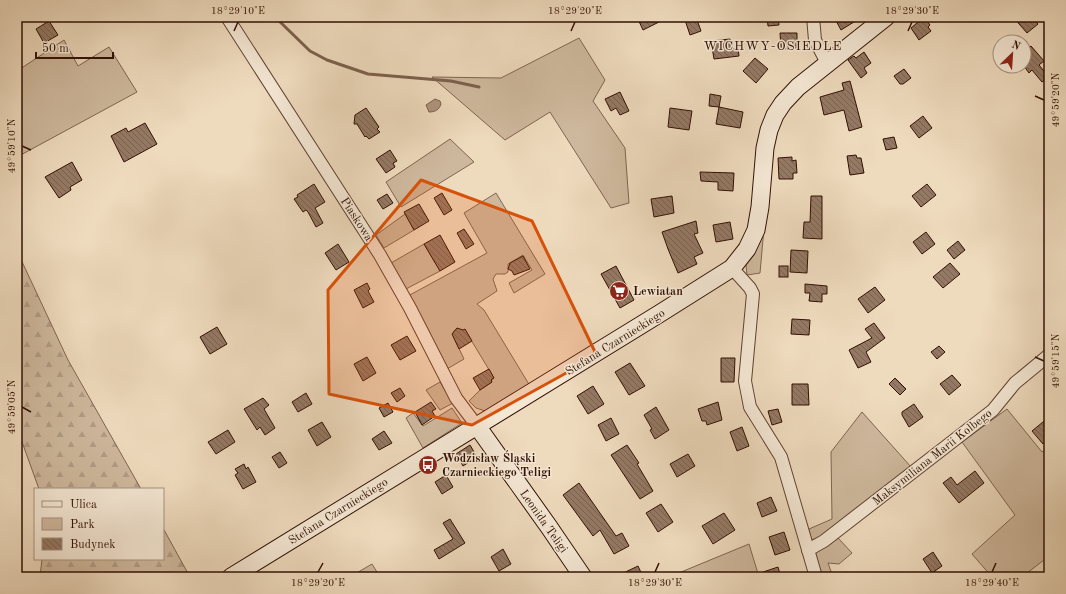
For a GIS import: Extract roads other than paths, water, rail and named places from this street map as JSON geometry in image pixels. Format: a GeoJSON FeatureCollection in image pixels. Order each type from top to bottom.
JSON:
{"type":"FeatureCollection","features":[{"type":"Feature","properties":{"kind":"street","name":"Piaskowa"},"geometry":{"type":"LineString","coordinates":[[227,17],[380,255],[410,308],[456,398],[477,426]]}},
{"type":"Feature","properties":{"kind":"street"},"geometry":{"type":"LineString","coordinates":[[812,17],[815,40],[827,63]]}},
{"type":"Feature","properties":{"kind":"street","name":"Stefana Czarnieckiego"},"geometry":{"type":"LineString","coordinates":[[231,577],[732,268],[747,249],[756,230],[760,207],[765,148],[769,130],[775,114],[798,87],[886,17]]}},
{"type":"Feature","properties":{"kind":"street"},"geometry":{"type":"LineString","coordinates":[[732,268],[750,288],[753,294],[745,381],[750,407],[781,457],[816,577]]}},
{"type":"Feature","properties":{"kind":"street","name":"Maksymiliana Marii Kolbego"},"geometry":{"type":"LineString","coordinates":[[808,550],[824,541],[993,410],[1015,383],[1049,355]]}},
{"type":"Feature","properties":{"kind":"street","name":"Leonida Teligi"},"geometry":{"type":"LineString","coordinates":[[477,426],[583,577]]}},
{"type":"Feature","properties":{"kind":"waterway"},"geometry":{"type":"LineString","coordinates":[[275,17],[310,51],[327,60],[368,74],[451,81],[479,87]]}},
{"type":"Feature","properties":{"kind":"place","name":"Lewiatan"},"geometry":{"type":"Point","coordinates":[619,291]}},
{"type":"Feature","properties":{"kind":"place","name":"Wodzisław Śląski Czarnieckiego Teligi"},"geometry":{"type":"Point","coordinates":[428,465]}},
{"type":"Feature","properties":{"kind":"district","name":"WICHWY-OSIEDLE"},"geometry":{"type":"Point","coordinates":[773,45]}}]}
